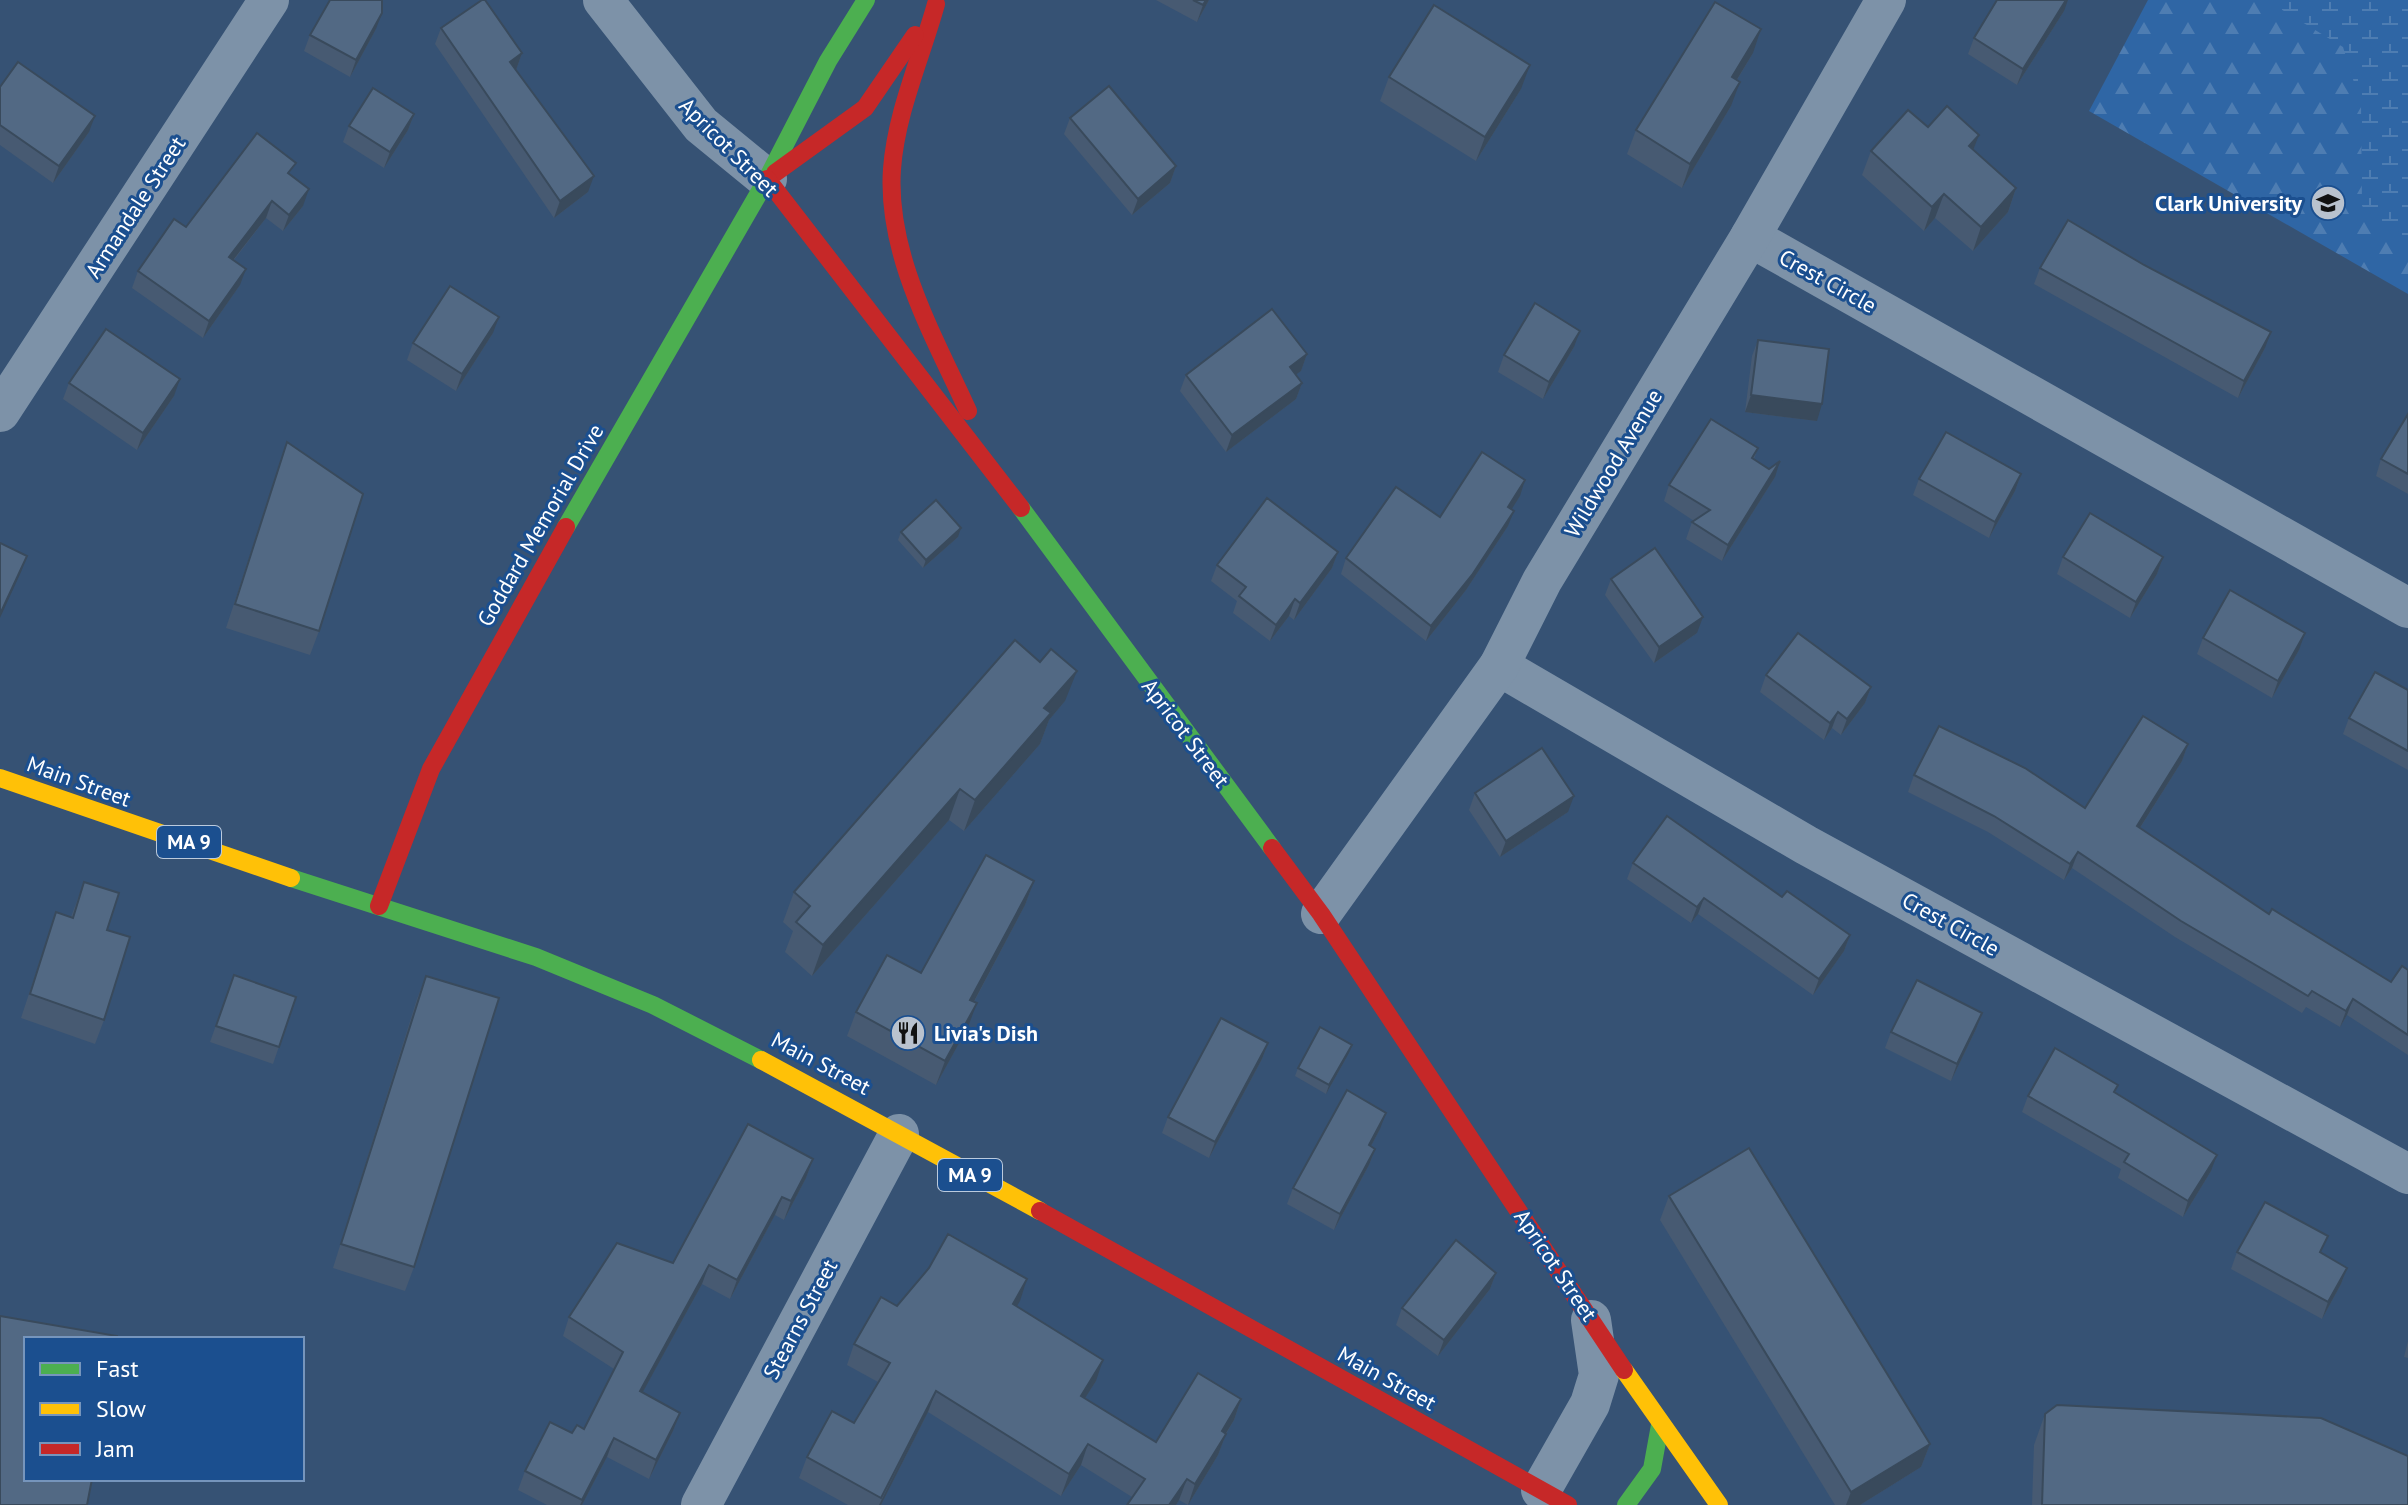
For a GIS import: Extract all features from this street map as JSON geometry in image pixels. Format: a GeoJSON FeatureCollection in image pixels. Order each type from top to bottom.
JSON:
{"type":"FeatureCollection","features":[{"type":"Feature","properties":{"kind":"main road","name":"Goddard Memorial Drive"},"geometry":{"type":"LineString","coordinates":[[379,906],[431,769],[482,674],[767,179],[828,61],[866,0]]}},
{"type":"Feature","properties":{"kind":"main road","name":"Goddard Memorial Drive"},"geometry":{"type":"LineString","coordinates":[[767,179],[865,108],[937,2]]}},
{"type":"Feature","properties":{"kind":"main road"},"geometry":{"type":"LineString","coordinates":[[937,2],[897,138],[892,171],[893,203],[921,305],[1002,482]]}},
{"type":"Feature","properties":{"kind":"main road","name":"Apricot Street"},"geometry":{"type":"LineString","coordinates":[[767,179],[1002,482],[1321,914],[1660,1425],[1719,1505]]}},
{"type":"Feature","properties":{"kind":"main road","name":"Main Street"},"geometry":{"type":"LineString","coordinates":[[0,778],[166,837],[536,957],[640,999],[785,1070],[1554,1497]]}},
{"type":"Feature","properties":{"kind":"main road"},"geometry":{"type":"LineString","coordinates":[[1626,1505],[1642,1487],[1661,1453],[1660,1425]]}},
{"type":"Feature","properties":{"kind":"street","name":"Armandale Street"},"geometry":{"type":"LineString","coordinates":[[0,412],[269,0]]}},
{"type":"Feature","properties":{"kind":"street","name":"Apricot Street"},"geometry":{"type":"LineString","coordinates":[[603,0],[701,125],[767,179]]}},
{"type":"Feature","properties":{"kind":"street","name":"Wildwood Avenue"},"geometry":{"type":"LineString","coordinates":[[1321,914],[1499,666],[1542,581],[1750,237],[1886,0]]}},
{"type":"Feature","properties":{"kind":"street","name":"Crest Circle"},"geometry":{"type":"LineString","coordinates":[[1750,237],[2408,608]]}},
{"type":"Feature","properties":{"kind":"street","name":"Crest Circle"},"geometry":{"type":"LineString","coordinates":[[1499,666],[1806,845],[2408,1174]]}},
{"type":"Feature","properties":{"kind":"street","name":"Stearns Street"},"geometry":{"type":"LineString","coordinates":[[701,1505],[899,1134]]}},
{"type":"Feature","properties":{"kind":"street"},"geometry":{"type":"LineString","coordinates":[[1554,1497],[1599,1375],[1590,1316]]}},
{"type":"Feature","properties":{"kind":"green space","name":"Clark University"},"geometry":{"type":"Polygon","coordinates":[[[2148,0],[2408,0],[2408,294],[2089,111],[2148,0]]]}},
{"type":"Feature","properties":{"kind":"green space"},"geometry":{"type":"Polygon","coordinates":[[[2266,0],[2408,0],[2408,250],[2362,206],[2361,105],[2343,47],[2266,0]]]}},
{"type":"Feature","properties":{"kind":"building"},"geometry":{"type":"Polygon","coordinates":[[[330,0],[382,0],[382,13],[356,60],[310,35],[330,0]]]}},
{"type":"Feature","properties":{"kind":"building"},"geometry":{"type":"Polygon","coordinates":[[[482,0],[522,53],[510,62],[594,176],[560,201],[441,28],[482,0]]]}},
{"type":"Feature","properties":{"kind":"building"},"geometry":{"type":"Polygon","coordinates":[[[1997,0],[2066,0],[2023,69],[1974,38],[1997,0]]]}},
{"type":"Feature","properties":{"kind":"building"},"geometry":{"type":"Polygon","coordinates":[[[1715,2],[1761,29],[1732,77],[1740,82],[1690,164],[1636,130],[1715,2]]]}},
{"type":"Feature","properties":{"kind":"building"},"geometry":{"type":"Polygon","coordinates":[[[1434,5],[1530,65],[1485,137],[1389,77],[1434,5]]]}},
{"type":"Feature","properties":{"kind":"building"},"geometry":{"type":"Polygon","coordinates":[[[18,62],[95,116],[59,166],[0,125],[0,87],[18,62]]]}},
{"type":"Feature","properties":{"kind":"building"},"geometry":{"type":"Polygon","coordinates":[[[1109,86],[1176,166],[1138,199],[1070,118],[1109,86]]]}},
{"type":"Feature","properties":{"kind":"building"},"geometry":{"type":"Polygon","coordinates":[[[373,88],[414,114],[390,152],[349,126],[373,88]]]}},
{"type":"Feature","properties":{"kind":"building"},"geometry":{"type":"Polygon","coordinates":[[[1947,106],[1979,135],[1969,146],[2016,188],[1981,227],[1944,194],[1932,207],[1871,151],[1908,110],[1928,127],[1947,106]]]}},
{"type":"Feature","properties":{"kind":"building"},"geometry":{"type":"Polygon","coordinates":[[[257,133],[296,163],[288,173],[309,189],[289,215],[272,201],[229,257],[246,269],[209,321],[138,271],[174,219],[186,227],[257,133]]]}},
{"type":"Feature","properties":{"kind":"building"},"geometry":{"type":"Polygon","coordinates":[[[2068,220],[2144,265],[2271,332],[2244,381],[2040,268],[2068,220]]]}},
{"type":"Feature","properties":{"kind":"building"},"geometry":{"type":"Polygon","coordinates":[[[450,286],[499,317],[462,374],[413,343],[450,286]]]}},
{"type":"Feature","properties":{"kind":"building"},"geometry":{"type":"Polygon","coordinates":[[[1535,303],[1580,331],[1549,382],[1504,355],[1535,303]]]}},
{"type":"Feature","properties":{"kind":"building"},"geometry":{"type":"Polygon","coordinates":[[[1272,309],[1307,354],[1290,367],[1302,383],[1232,435],[1186,375],[1272,309]]]}},
{"type":"Feature","properties":{"kind":"building"},"geometry":{"type":"Polygon","coordinates":[[[106,329],[180,379],[143,433],[69,383],[106,329]]]}},
{"type":"Feature","properties":{"kind":"building"},"geometry":{"type":"Polygon","coordinates":[[[1758,340],[1829,349],[1822,404],[1751,395],[1758,340]]]}},
{"type":"Feature","properties":{"kind":"building"},"geometry":{"type":"Polygon","coordinates":[[[2408,414],[2408,474],[2381,459],[2408,414]]]}},
{"type":"Feature","properties":{"kind":"building"},"geometry":{"type":"Polygon","coordinates":[[[1711,419],[1758,448],[1752,458],[1769,469],[1780,461],[1728,545],[1692,522],[1710,510],[1669,485],[1711,419]]]}},
{"type":"Feature","properties":{"kind":"building"},"geometry":{"type":"Polygon","coordinates":[[[1946,432],[2021,474],[1995,522],[1919,479],[1946,432]]]}},
{"type":"Feature","properties":{"kind":"building"},"geometry":{"type":"Polygon","coordinates":[[[287,442],[363,494],[319,631],[235,604],[287,442]]]}},
{"type":"Feature","properties":{"kind":"building"},"geometry":{"type":"Polygon","coordinates":[[[1482,452],[1525,480],[1508,507],[1514,511],[1472,575],[1431,626],[1346,558],[1396,487],[1440,517],[1482,452]]]}},
{"type":"Feature","properties":{"kind":"building"},"geometry":{"type":"Polygon","coordinates":[[[1267,498],[1338,552],[1300,603],[1295,599],[1276,625],[1239,596],[1246,587],[1217,565],[1267,498]]]}},
{"type":"Feature","properties":{"kind":"building"},"geometry":{"type":"Polygon","coordinates":[[[936,500],[961,528],[926,560],[901,532],[936,500]]]}},
{"type":"Feature","properties":{"kind":"building"},"geometry":{"type":"Polygon","coordinates":[[[2090,513],[2163,557],[2136,602],[2063,557],[2090,513]]]}},
{"type":"Feature","properties":{"kind":"building"},"geometry":{"type":"Polygon","coordinates":[[[0,543],[27,556],[0,614],[0,543]]]}},
{"type":"Feature","properties":{"kind":"building"},"geometry":{"type":"Polygon","coordinates":[[[1655,548],[1703,617],[1659,647],[1611,579],[1655,548]]]}},
{"type":"Feature","properties":{"kind":"building"},"geometry":{"type":"Polygon","coordinates":[[[2230,590],[2305,633],[2278,681],[2203,638],[2230,590]]]}},
{"type":"Feature","properties":{"kind":"building"},"geometry":{"type":"Polygon","coordinates":[[[1798,633],[1871,687],[1847,719],[1838,712],[1830,723],[1766,675],[1798,633]]]}},
{"type":"Feature","properties":{"kind":"building"},"geometry":{"type":"Polygon","coordinates":[[[1015,640],[1040,662],[1051,649],[1077,671],[1044,708],[1051,713],[975,800],[960,789],[823,945],[796,922],[810,906],[794,892],[1015,640]]]}},
{"type":"Feature","properties":{"kind":"building"},"geometry":{"type":"Polygon","coordinates":[[[2375,672],[2408,690],[2408,751],[2349,718],[2375,672]]]}},
{"type":"Feature","properties":{"kind":"building"},"geometry":{"type":"Polygon","coordinates":[[[2143,716],[2188,744],[2137,826],[2269,914],[2272,909],[2391,982],[2402,966],[2408,970],[2408,1035],[2353,999],[2346,1011],[2312,991],[2308,996],[2181,921],[2078,852],[2070,864],[1994,816],[1914,775],[1939,726],[2025,768],[2085,808],[2143,716]]]}},
{"type":"Feature","properties":{"kind":"building"},"geometry":{"type":"Polygon","coordinates":[[[1542,748],[1574,796],[1506,841],[1475,793],[1542,748]]]}},
{"type":"Feature","properties":{"kind":"building"},"geometry":{"type":"Polygon","coordinates":[[[1667,816],[1782,897],[1787,891],[1850,935],[1819,979],[1704,898],[1697,907],[1633,863],[1667,816]]]}},
{"type":"Feature","properties":{"kind":"building"},"geometry":{"type":"Polygon","coordinates":[[[986,855],[1034,881],[970,1000],[977,1003],[945,1061],[856,1012],[887,955],[921,973],[986,855]]]}},
{"type":"Feature","properties":{"kind":"building"},"geometry":{"type":"Polygon","coordinates":[[[84,882],[119,893],[107,930],[130,937],[104,1020],[30,994],[56,912],[73,918],[84,882]]]}},
{"type":"Feature","properties":{"kind":"building"},"geometry":{"type":"Polygon","coordinates":[[[234,975],[296,997],[279,1047],[216,1026],[234,975]]]}},
{"type":"Feature","properties":{"kind":"building"},"geometry":{"type":"Polygon","coordinates":[[[426,976],[499,998],[414,1267],[341,1244],[426,976]]]}},
{"type":"Feature","properties":{"kind":"building"},"geometry":{"type":"Polygon","coordinates":[[[1917,980],[1982,1013],[1957,1064],[1891,1032],[1917,980]]]}},
{"type":"Feature","properties":{"kind":"building"},"geometry":{"type":"Polygon","coordinates":[[[1221,1018],[1268,1043],[1215,1142],[1168,1117],[1221,1018]]]}},
{"type":"Feature","properties":{"kind":"building"},"geometry":{"type":"Polygon","coordinates":[[[1320,1027],[1352,1045],[1329,1085],[1298,1068],[1320,1027]]]}},
{"type":"Feature","properties":{"kind":"building"},"geometry":{"type":"Polygon","coordinates":[[[2055,1048],[2118,1085],[2114,1092],[2217,1155],[2188,1201],[2124,1162],[2129,1154],[2028,1096],[2055,1048]]]}},
{"type":"Feature","properties":{"kind":"building"},"geometry":{"type":"Polygon","coordinates":[[[1347,1090],[1386,1113],[1369,1145],[1375,1149],[1340,1214],[1293,1188],[1347,1090]]]}},
{"type":"Feature","properties":{"kind":"building"},"geometry":{"type":"Polygon","coordinates":[[[748,1124],[813,1159],[791,1201],[782,1197],[737,1280],[709,1265],[640,1391],[680,1413],[656,1460],[614,1438],[582,1500],[525,1471],[550,1422],[572,1433],[577,1425],[584,1429],[623,1352],[569,1317],[617,1243],[673,1263],[748,1124]]]}},
{"type":"Feature","properties":{"kind":"building"},"geometry":{"type":"Polygon","coordinates":[[[1749,1148],[1930,1444],[1851,1492],[1669,1196],[1749,1148]]]}},
{"type":"Feature","properties":{"kind":"building"},"geometry":{"type":"Polygon","coordinates":[[[2265,1202],[2328,1236],[2320,1252],[2347,1268],[2328,1302],[2237,1252],[2265,1202]]]}},
{"type":"Feature","properties":{"kind":"building"},"geometry":{"type":"Polygon","coordinates":[[[948,1234],[1027,1279],[1013,1304],[1103,1360],[1081,1396],[1156,1442],[1198,1373],[1241,1399],[1222,1431],[1226,1434],[1195,1484],[1187,1479],[1169,1505],[1127,1505],[1145,1479],[1088,1444],[1069,1474],[936,1391],[881,1498],[807,1457],[832,1411],[854,1423],[890,1363],[854,1344],[881,1297],[897,1306],[929,1268],[948,1234]]]}},
{"type":"Feature","properties":{"kind":"building"},"geometry":{"type":"Polygon","coordinates":[[[1456,1240],[1496,1273],[1444,1340],[1402,1308],[1456,1240]]]}},
{"type":"Feature","properties":{"kind":"building"},"geometry":{"type":"Polygon","coordinates":[[[0,1316],[117,1336],[24,1337],[24,1481],[92,1481],[87,1505],[0,1505],[0,1316]]]}},
{"type":"Feature","properties":{"kind":"building"},"geometry":{"type":"Polygon","coordinates":[[[2057,1405],[2321,1418],[2408,1456],[2408,1505],[2042,1505],[2045,1414],[2057,1405]]]}},
{"type":"Feature","properties":{"kind":"traffic: fast"},"geometry":{"type":"LineString","coordinates":[[566,527],[767,179],[828,61],[866,0]]}},
{"type":"Feature","properties":{"kind":"traffic: fast"},"geometry":{"type":"LineString","coordinates":[[1021,508],[1272,848]]}},
{"type":"Feature","properties":{"kind":"traffic: fast"},"geometry":{"type":"LineString","coordinates":[[291,878],[536,957],[653,1005],[761,1060]]}},
{"type":"Feature","properties":{"kind":"traffic: fast"},"geometry":{"type":"LineString","coordinates":[[1626,1505],[1652,1469],[1660,1425]]}},
{"type":"Feature","properties":{"kind":"traffic: slow"},"geometry":{"type":"LineString","coordinates":[[0,778],[291,878]]}},
{"type":"Feature","properties":{"kind":"traffic: slow"},"geometry":{"type":"LineString","coordinates":[[761,1060],[1040,1211]]}},
{"type":"Feature","properties":{"kind":"traffic: slow"},"geometry":{"type":"LineString","coordinates":[[1624,1370],[1719,1505]]}},
{"type":"Feature","properties":{"kind":"traffic: jam"},"geometry":{"type":"LineString","coordinates":[[936,4],[898,127],[892,169],[892,201],[904,263],[915,294],[968,411]]}},
{"type":"Feature","properties":{"kind":"traffic: jam"},"geometry":{"type":"LineString","coordinates":[[775,173],[865,108],[915,35]]}},
{"type":"Feature","properties":{"kind":"traffic: jam"},"geometry":{"type":"LineString","coordinates":[[767,179],[1021,508]]}},
{"type":"Feature","properties":{"kind":"traffic: jam"},"geometry":{"type":"LineString","coordinates":[[379,906],[431,769],[566,527]]}},
{"type":"Feature","properties":{"kind":"traffic: jam"},"geometry":{"type":"LineString","coordinates":[[1272,848],[1321,914],[1624,1370]]}},
{"type":"Feature","properties":{"kind":"traffic: jam"},"geometry":{"type":"LineString","coordinates":[[1040,1211],[1568,1505]]}},
{"type":"Feature","properties":{"kind":"place","name":"Clark University"},"geometry":{"type":"Point","coordinates":[2328,203]}},
{"type":"Feature","properties":{"kind":"place","name":"Livia's Dish"},"geometry":{"type":"Point","coordinates":[908,1033]}}]}
